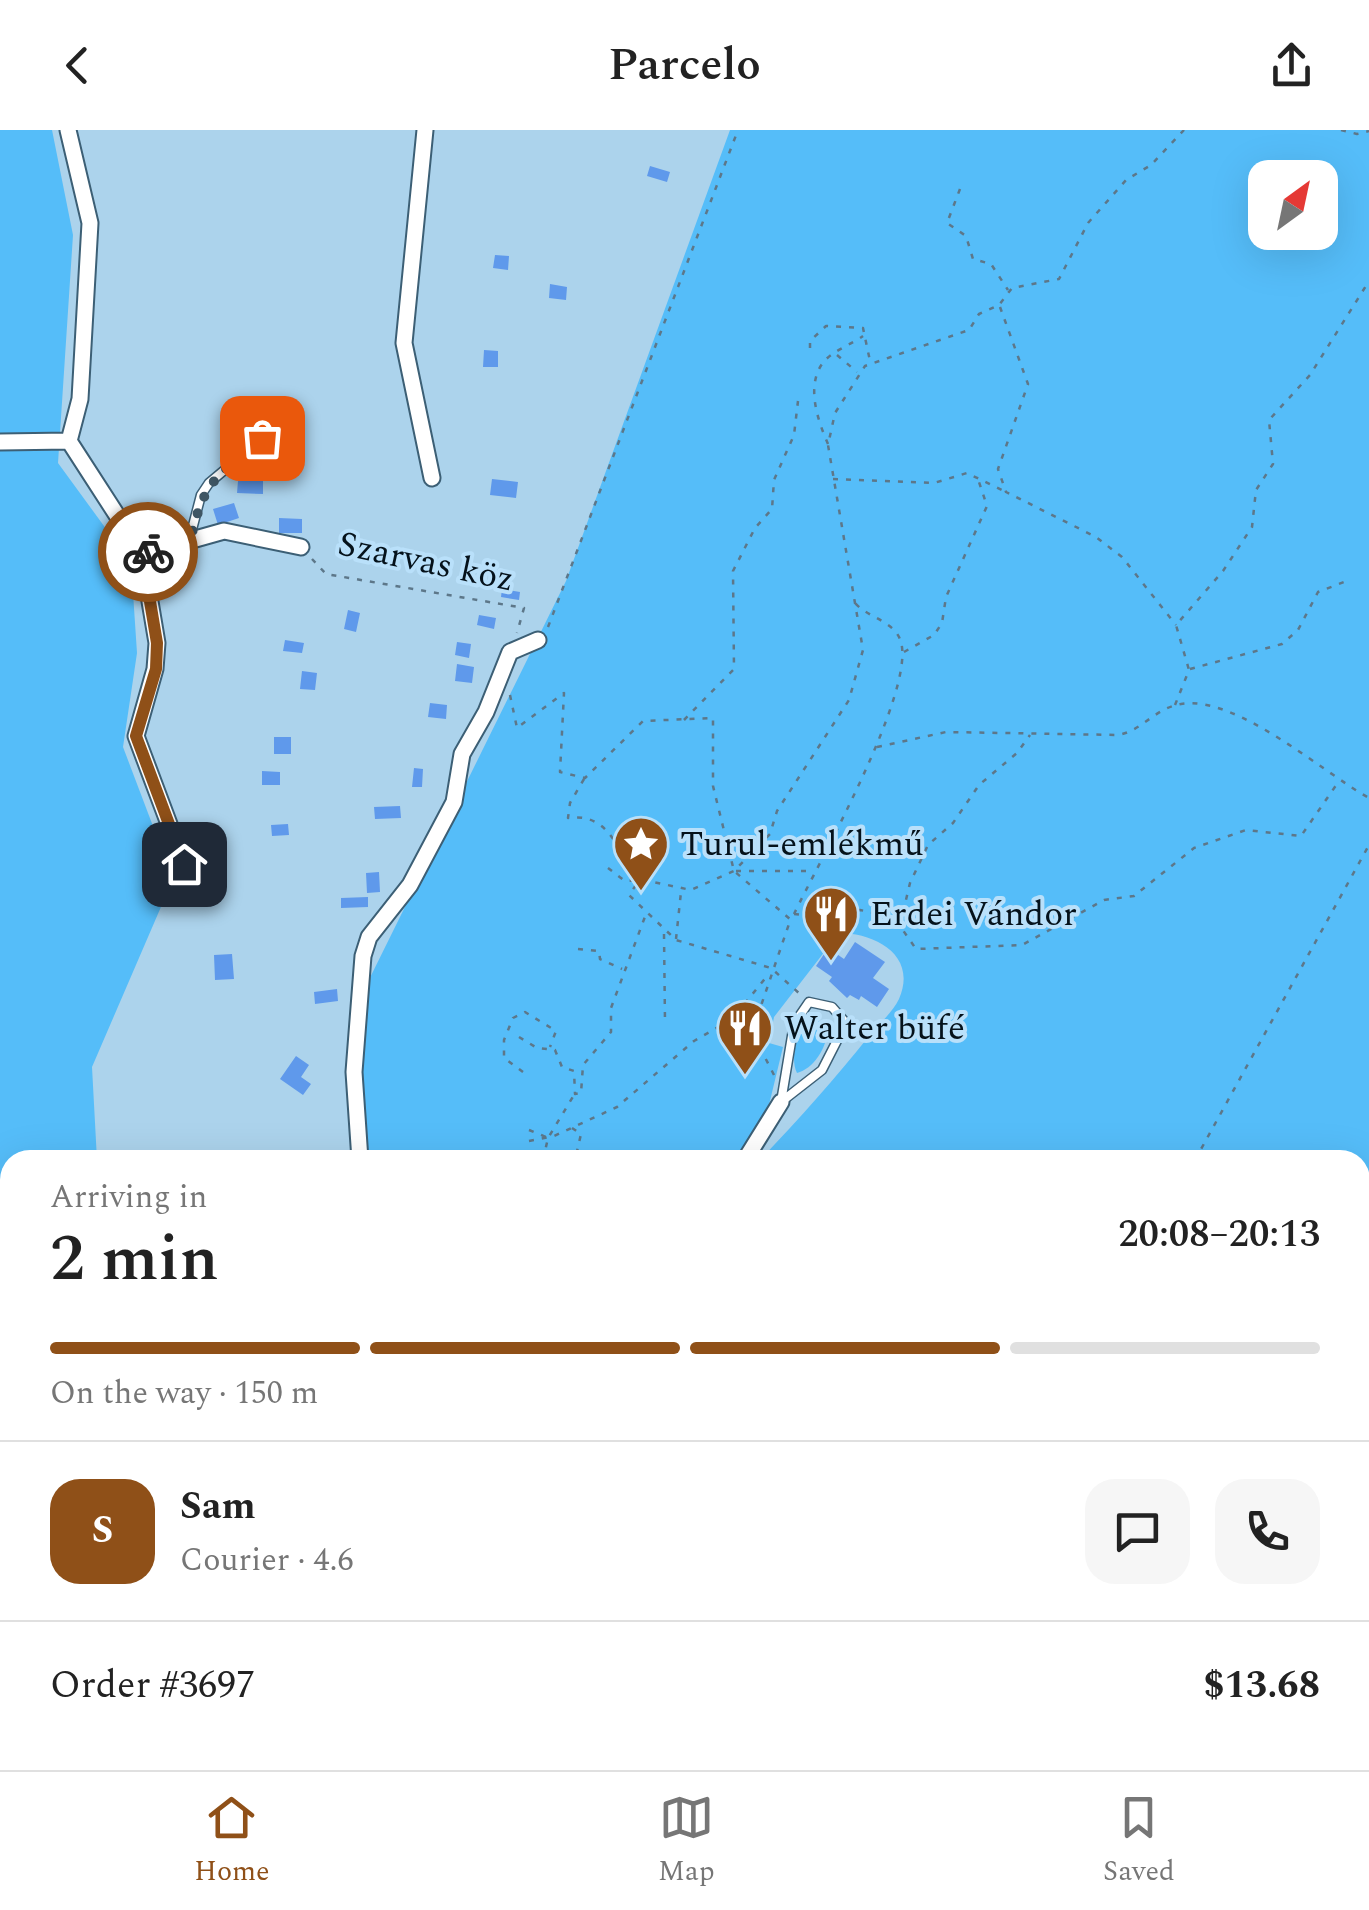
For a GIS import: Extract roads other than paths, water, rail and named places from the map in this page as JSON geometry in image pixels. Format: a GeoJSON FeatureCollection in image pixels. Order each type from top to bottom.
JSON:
{"type":"FeatureCollection","features":[{"type":"Feature","properties":{"kind":"street"},"geometry":{"type":"LineString","coordinates":[[68,130],[90,223],[80,399],[69,441],[142,554],[157,643],[156,669],[136,736],[184,864]]}},
{"type":"Feature","properties":{"kind":"street"},"geometry":{"type":"LineString","coordinates":[[425,130],[404,343],[432,478]]}},
{"type":"Feature","properties":{"kind":"street"},"geometry":{"type":"LineString","coordinates":[[0,442],[69,441]]}},
{"type":"Feature","properties":{"kind":"street"},"geometry":{"type":"LineString","coordinates":[[142,554],[230,531],[301,547]]}},
{"type":"Feature","properties":{"kind":"street"},"geometry":{"type":"LineString","coordinates":[[359,1150],[354,1072],[363,956],[370,937],[410,885],[454,802],[462,754],[510,652],[538,640]]}},
{"type":"Feature","properties":{"kind":"street"},"geometry":{"type":"LineString","coordinates":[[751,1150],[781,1102]]}},
{"type":"Feature","properties":{"kind":"lane"},"geometry":{"type":"LineString","coordinates":[[190,541],[201,495],[209,484],[289,416]]}},
{"type":"Feature","properties":{"kind":"lane"},"geometry":{"type":"LineString","coordinates":[[809,1002],[832,1007],[846,1023],[822,1070],[781,1102],[794,1024],[809,1002]]}},
{"type":"Feature","properties":{"kind":"place","name":"Turul-emlékmű"},"geometry":{"type":"Point","coordinates":[641,893]}},
{"type":"Feature","properties":{"kind":"place","name":"Erdei Vándor"},"geometry":{"type":"Point","coordinates":[831,963]}},
{"type":"Feature","properties":{"kind":"place","name":"Walter büfé"},"geometry":{"type":"Point","coordinates":[745,1077]}}]}
